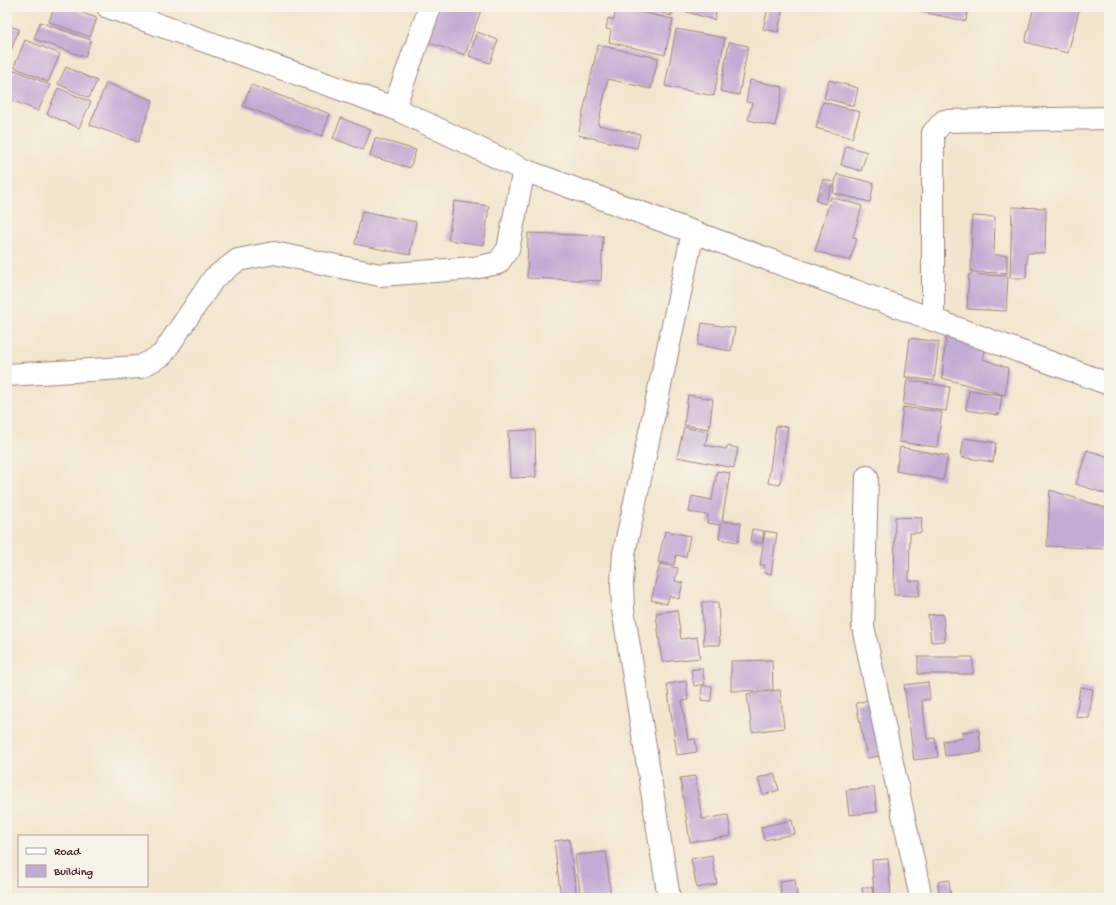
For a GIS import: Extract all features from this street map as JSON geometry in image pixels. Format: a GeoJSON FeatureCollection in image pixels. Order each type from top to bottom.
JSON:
{"type":"FeatureCollection","features":[{"type":"Feature","properties":{"kind":"street"},"geometry":{"type":"LineString","coordinates":[[108,7],[394,108],[524,170],[1109,384]]}},
{"type":"Feature","properties":{"kind":"street"},"geometry":{"type":"LineString","coordinates":[[394,108],[430,7]]}},
{"type":"Feature","properties":{"kind":"street"},"geometry":{"type":"LineString","coordinates":[[933,320],[933,133],[944,121],[1109,118]]}},
{"type":"Feature","properties":{"kind":"street"},"geometry":{"type":"LineString","coordinates":[[7,375],[140,367],[162,355],[214,278],[238,260],[274,253],[380,275],[474,268],[498,263],[508,249],[524,170]]}},
{"type":"Feature","properties":{"kind":"street"},"geometry":{"type":"LineString","coordinates":[[669,898],[623,609],[622,584],[624,553],[693,232]]}},
{"type":"Feature","properties":{"kind":"street"},"geometry":{"type":"LineString","coordinates":[[867,477],[863,627],[921,898]]}},
{"type":"Feature","properties":{"kind":"building"},"geometry":{"type":"Polygon","coordinates":[[[54,7],[65,7],[97,18],[90,37],[49,22],[54,7]]]}},
{"type":"Feature","properties":{"kind":"building"},"geometry":{"type":"Polygon","coordinates":[[[436,7],[482,7],[465,55],[424,41],[436,7]]]}},
{"type":"Feature","properties":{"kind":"building"},"geometry":{"type":"Polygon","coordinates":[[[616,7],[673,19],[665,55],[609,42],[611,30],[606,29],[608,18],[614,20],[616,7]]]}},
{"type":"Feature","properties":{"kind":"building"},"geometry":{"type":"Polygon","coordinates":[[[647,7],[674,7],[671,16],[647,7]]]}},
{"type":"Feature","properties":{"kind":"building"},"geometry":{"type":"Polygon","coordinates":[[[678,7],[718,7],[714,20],[677,9],[678,7]]]}},
{"type":"Feature","properties":{"kind":"building"},"geometry":{"type":"Polygon","coordinates":[[[768,7],[783,7],[778,32],[763,29],[768,7]]]}},
{"type":"Feature","properties":{"kind":"building"},"geometry":{"type":"Polygon","coordinates":[[[923,7],[968,7],[966,21],[922,12],[923,7]]]}},
{"type":"Feature","properties":{"kind":"building"},"geometry":{"type":"Polygon","coordinates":[[[1034,7],[1080,7],[1068,53],[1025,42],[1034,7]]]}},
{"type":"Feature","properties":{"kind":"building"},"geometry":{"type":"Polygon","coordinates":[[[40,22],[91,40],[85,57],[34,39],[40,22]]]}},
{"type":"Feature","properties":{"kind":"building"},"geometry":{"type":"Polygon","coordinates":[[[7,25],[19,29],[7,61],[7,25]]]}},
{"type":"Feature","properties":{"kind":"building"},"geometry":{"type":"Polygon","coordinates":[[[676,29],[725,38],[714,96],[665,86],[676,29]]]}},
{"type":"Feature","properties":{"kind":"building"},"geometry":{"type":"Polygon","coordinates":[[[477,32],[498,40],[490,63],[469,56],[477,32]]]}},
{"type":"Feature","properties":{"kind":"building"},"geometry":{"type":"Polygon","coordinates":[[[25,40],[60,54],[48,82],[14,67],[25,40]]]}},
{"type":"Feature","properties":{"kind":"building"},"geometry":{"type":"Polygon","coordinates":[[[729,42],[748,46],[739,95],[720,91],[729,42]]]}},
{"type":"Feature","properties":{"kind":"building"},"geometry":{"type":"Polygon","coordinates":[[[598,45],[658,58],[651,89],[608,79],[598,125],[640,134],[637,148],[578,135],[598,45]]]}},
{"type":"Feature","properties":{"kind":"building"},"geometry":{"type":"Polygon","coordinates":[[[66,67],[97,81],[89,98],[58,84],[66,67]]]}},
{"type":"Feature","properties":{"kind":"building"},"geometry":{"type":"Polygon","coordinates":[[[15,70],[50,85],[38,111],[7,98],[7,88],[15,70]]]}},
{"type":"Feature","properties":{"kind":"building"},"geometry":{"type":"Polygon","coordinates":[[[750,80],[783,87],[775,126],[748,120],[752,103],[746,102],[750,80]]]}},
{"type":"Feature","properties":{"kind":"building"},"geometry":{"type":"Polygon","coordinates":[[[829,80],[858,88],[854,106],[824,98],[829,80]]]}},
{"type":"Feature","properties":{"kind":"building"},"geometry":{"type":"Polygon","coordinates":[[[106,83],[153,100],[138,142],[90,125],[106,83]]]}},
{"type":"Feature","properties":{"kind":"building"},"geometry":{"type":"Polygon","coordinates":[[[251,85],[330,114],[322,136],[243,106],[251,85]]]}},
{"type":"Feature","properties":{"kind":"building"},"geometry":{"type":"Polygon","coordinates":[[[58,88],[91,102],[79,128],[47,114],[58,88]]]}},
{"type":"Feature","properties":{"kind":"building"},"geometry":{"type":"Polygon","coordinates":[[[823,102],[860,112],[852,138],[816,128],[823,102]]]}},
{"type":"Feature","properties":{"kind":"building"},"geometry":{"type":"Polygon","coordinates":[[[341,118],[371,130],[363,150],[333,138],[341,118]]]}},
{"type":"Feature","properties":{"kind":"building"},"geometry":{"type":"Polygon","coordinates":[[[375,138],[416,150],[410,168],[370,156],[375,138]]]}},
{"type":"Feature","properties":{"kind":"building"},"geometry":{"type":"Polygon","coordinates":[[[846,146],[867,152],[861,171],[841,165],[846,146]]]}},
{"type":"Feature","properties":{"kind":"building"},"geometry":{"type":"Polygon","coordinates":[[[837,174],[874,183],[870,202],[833,193],[837,174]]]}},
{"type":"Feature","properties":{"kind":"building"},"geometry":{"type":"Polygon","coordinates":[[[823,179],[833,182],[825,204],[816,201],[823,179]]]}},
{"type":"Feature","properties":{"kind":"building"},"geometry":{"type":"Polygon","coordinates":[[[831,197],[862,206],[853,237],[857,238],[850,261],[815,251],[831,197]]]}},
{"type":"Feature","properties":{"kind":"building"},"geometry":{"type":"Polygon","coordinates":[[[454,201],[489,206],[484,245],[448,240],[454,201]]]}},
{"type":"Feature","properties":{"kind":"building"},"geometry":{"type":"Polygon","coordinates":[[[1012,207],[1046,208],[1045,253],[1027,253],[1026,278],[1010,278],[1012,207]]]}},
{"type":"Feature","properties":{"kind":"building"},"geometry":{"type":"Polygon","coordinates":[[[362,211],[416,222],[410,255],[355,244],[362,211]]]}},
{"type":"Feature","properties":{"kind":"building"},"geometry":{"type":"Polygon","coordinates":[[[972,216],[995,217],[994,255],[1007,255],[1007,273],[971,272],[972,216]]]}},
{"type":"Feature","properties":{"kind":"building"},"geometry":{"type":"Polygon","coordinates":[[[528,233],[603,236],[601,281],[527,278],[528,233]]]}},
{"type":"Feature","properties":{"kind":"building"},"geometry":{"type":"Polygon","coordinates":[[[969,274],[1008,276],[1006,311],[967,309],[969,274]]]}},
{"type":"Feature","properties":{"kind":"building"},"geometry":{"type":"Polygon","coordinates":[[[702,323],[735,328],[731,351],[698,345],[702,323]]]}},
{"type":"Feature","properties":{"kind":"building"},"geometry":{"type":"Polygon","coordinates":[[[946,334],[986,347],[983,359],[1008,368],[1005,395],[942,378],[946,334]]]}},
{"type":"Feature","properties":{"kind":"building"},"geometry":{"type":"Polygon","coordinates":[[[910,338],[939,342],[934,381],[905,377],[910,338]]]}},
{"type":"Feature","properties":{"kind":"building"},"geometry":{"type":"Polygon","coordinates":[[[907,380],[950,387],[946,411],[903,404],[907,380]]]}},
{"type":"Feature","properties":{"kind":"building"},"geometry":{"type":"Polygon","coordinates":[[[969,390],[1002,395],[999,415],[966,410],[969,390]]]}},
{"type":"Feature","properties":{"kind":"building"},"geometry":{"type":"Polygon","coordinates":[[[688,395],[713,399],[709,429],[684,425],[688,395]]]}},
{"type":"Feature","properties":{"kind":"building"},"geometry":{"type":"Polygon","coordinates":[[[903,407],[942,412],[937,447],[899,442],[903,407]]]}},
{"type":"Feature","properties":{"kind":"building"},"geometry":{"type":"Polygon","coordinates":[[[776,426],[788,427],[780,485],[768,483],[776,426]]]}},
{"type":"Feature","properties":{"kind":"building"},"geometry":{"type":"Polygon","coordinates":[[[684,427],[708,432],[705,445],[726,449],[727,446],[738,448],[734,468],[677,457],[684,427]]]}},
{"type":"Feature","properties":{"kind":"building"},"geometry":{"type":"Polygon","coordinates":[[[535,430],[536,477],[510,478],[508,431],[535,430]]]}},
{"type":"Feature","properties":{"kind":"building"},"geometry":{"type":"Polygon","coordinates":[[[964,438],[996,443],[993,462],[961,457],[964,438]]]}},
{"type":"Feature","properties":{"kind":"building"},"geometry":{"type":"Polygon","coordinates":[[[900,447],[948,456],[943,480],[896,471],[900,447]]]}},
{"type":"Feature","properties":{"kind":"building"},"geometry":{"type":"Polygon","coordinates":[[[1087,450],[1109,457],[1109,495],[1076,484],[1087,450]]]}},
{"type":"Feature","properties":{"kind":"building"},"geometry":{"type":"Polygon","coordinates":[[[717,471],[730,473],[722,521],[741,523],[738,542],[719,539],[721,525],[707,523],[708,515],[689,512],[692,496],[712,500],[717,471]]]}},
{"type":"Feature","properties":{"kind":"building"},"geometry":{"type":"Polygon","coordinates":[[[1050,490],[1109,509],[1109,549],[1047,546],[1050,490]]]}},
{"type":"Feature","properties":{"kind":"building"},"geometry":{"type":"Polygon","coordinates":[[[895,517],[922,518],[921,533],[910,533],[909,581],[920,581],[919,596],[894,595],[895,517]]]}},
{"type":"Feature","properties":{"kind":"building"},"geometry":{"type":"Polygon","coordinates":[[[752,529],[764,531],[762,543],[750,541],[752,529]]]}},
{"type":"Feature","properties":{"kind":"building"},"geometry":{"type":"Polygon","coordinates":[[[665,531],[690,536],[686,557],[676,555],[674,565],[658,562],[665,531]]]}},
{"type":"Feature","properties":{"kind":"building"},"geometry":{"type":"Polygon","coordinates":[[[765,531],[777,533],[771,574],[764,573],[765,565],[760,565],[765,531]]]}},
{"type":"Feature","properties":{"kind":"building"},"geometry":{"type":"Polygon","coordinates":[[[660,564],[678,568],[675,581],[683,583],[679,599],[669,596],[667,604],[651,600],[660,564]]]}},
{"type":"Feature","properties":{"kind":"building"},"geometry":{"type":"Polygon","coordinates":[[[702,602],[718,602],[720,645],[704,645],[702,602]]]}},
{"type":"Feature","properties":{"kind":"building"},"geometry":{"type":"Polygon","coordinates":[[[677,610],[681,639],[697,637],[700,658],[662,662],[656,613],[677,610]]]}},
{"type":"Feature","properties":{"kind":"building"},"geometry":{"type":"Polygon","coordinates":[[[943,614],[945,641],[931,642],[928,615],[943,614]]]}},
{"type":"Feature","properties":{"kind":"building"},"geometry":{"type":"Polygon","coordinates":[[[918,657],[973,657],[973,674],[918,674],[918,657]]]}},
{"type":"Feature","properties":{"kind":"building"},"geometry":{"type":"Polygon","coordinates":[[[772,660],[773,690],[731,691],[731,661],[772,660]]]}},
{"type":"Feature","properties":{"kind":"building"},"geometry":{"type":"Polygon","coordinates":[[[702,668],[705,684],[694,686],[691,670],[702,668]]]}},
{"type":"Feature","properties":{"kind":"building"},"geometry":{"type":"Polygon","coordinates":[[[686,681],[688,700],[682,701],[688,740],[695,739],[697,752],[677,755],[667,684],[686,681]]]}},
{"type":"Feature","properties":{"kind":"building"},"geometry":{"type":"Polygon","coordinates":[[[928,682],[930,699],[922,700],[927,739],[935,738],[938,757],[914,760],[904,685],[928,682]]]}},
{"type":"Feature","properties":{"kind":"building"},"geometry":{"type":"Polygon","coordinates":[[[702,686],[712,686],[711,701],[701,700],[702,686]]]}},
{"type":"Feature","properties":{"kind":"building"},"geometry":{"type":"Polygon","coordinates":[[[1080,687],[1093,689],[1089,718],[1076,717],[1080,687]]]}},
{"type":"Feature","properties":{"kind":"building"},"geometry":{"type":"Polygon","coordinates":[[[780,690],[784,728],[752,732],[747,694],[780,690]]]}},
{"type":"Feature","properties":{"kind":"building"},"geometry":{"type":"Polygon","coordinates":[[[869,700],[880,756],[867,758],[856,703],[869,700]]]}},
{"type":"Feature","properties":{"kind":"building"},"geometry":{"type":"Polygon","coordinates":[[[979,730],[981,752],[945,756],[943,741],[963,738],[962,732],[979,730]]]}},
{"type":"Feature","properties":{"kind":"building"},"geometry":{"type":"Polygon","coordinates":[[[774,773],[779,790],[763,795],[758,778],[774,773]]]}},
{"type":"Feature","properties":{"kind":"building"},"geometry":{"type":"Polygon","coordinates":[[[695,776],[702,819],[728,815],[731,836],[690,842],[680,778],[695,776]]]}},
{"type":"Feature","properties":{"kind":"building"},"geometry":{"type":"Polygon","coordinates":[[[874,787],[877,812],[849,815],[846,790],[874,787]]]}},
{"type":"Feature","properties":{"kind":"building"},"geometry":{"type":"Polygon","coordinates":[[[792,820],[795,834],[764,840],[761,827],[792,820]]]}},
{"type":"Feature","properties":{"kind":"building"},"geometry":{"type":"Polygon","coordinates":[[[569,839],[577,898],[561,898],[554,841],[569,839]]]}},
{"type":"Feature","properties":{"kind":"building"},"geometry":{"type":"Polygon","coordinates":[[[606,852],[611,898],[581,898],[575,855],[606,852]]]}},
{"type":"Feature","properties":{"kind":"building"},"geometry":{"type":"Polygon","coordinates":[[[712,855],[717,884],[697,888],[691,859],[712,855]]]}},
{"type":"Feature","properties":{"kind":"building"},"geometry":{"type":"Polygon","coordinates":[[[888,859],[891,898],[874,898],[872,860],[888,859]]]}},
{"type":"Feature","properties":{"kind":"building"},"geometry":{"type":"Polygon","coordinates":[[[795,879],[797,898],[781,898],[780,881],[795,879]]]}},
{"type":"Feature","properties":{"kind":"building"},"geometry":{"type":"Polygon","coordinates":[[[949,880],[951,898],[940,898],[938,882],[949,880]]]}},
{"type":"Feature","properties":{"kind":"building"},"geometry":{"type":"Polygon","coordinates":[[[872,887],[873,898],[863,898],[862,888],[872,887]]]}}]}
